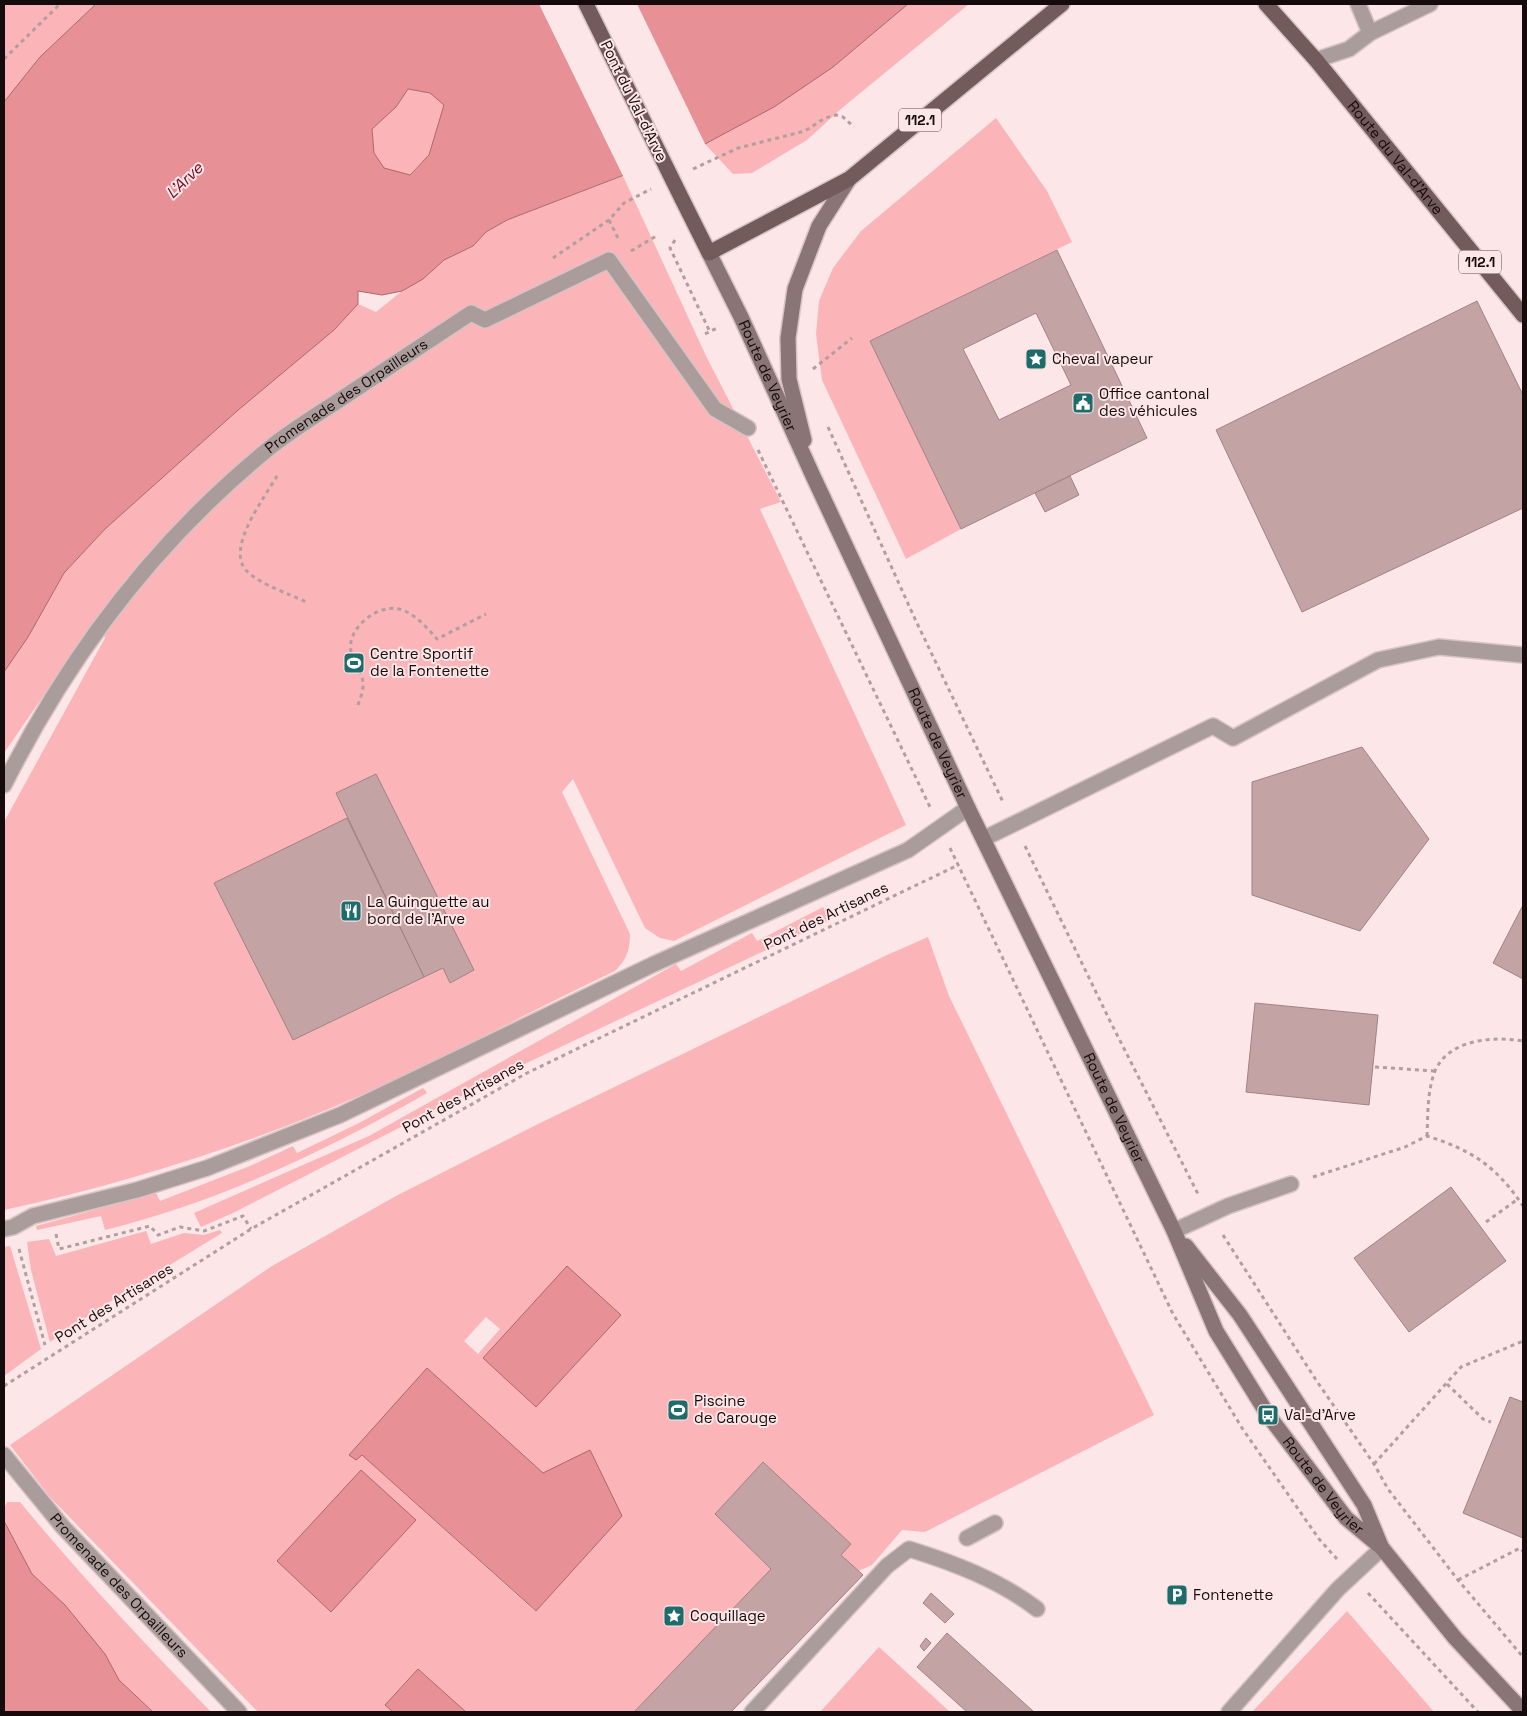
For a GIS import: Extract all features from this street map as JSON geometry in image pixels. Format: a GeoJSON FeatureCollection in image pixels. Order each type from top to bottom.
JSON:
{"type":"FeatureCollection","features":[{"type":"Feature","properties":{"kind":"main road","name":"Pont du Val-d'Arve"},"geometry":{"type":"LineString","coordinates":[[586,4],[682,199]]}},
{"type":"Feature","properties":{"kind":"main road","name":"112.1"},"geometry":{"type":"LineString","coordinates":[[1253,4],[1277,18]]}},
{"type":"Feature","properties":{"kind":"main road","name":"Route du Val-d'Arve"},"geometry":{"type":"LineString","coordinates":[[1266,4],[1316,60],[1523,315]]}},
{"type":"Feature","properties":{"kind":"main road","name":"112.1"},"geometry":{"type":"LineString","coordinates":[[709,252],[849,179],[1063,5]]}},
{"type":"Feature","properties":{"kind":"main road"},"geometry":{"type":"LineString","coordinates":[[813,476],[789,379],[788,338],[795,289],[819,226],[849,179]]}},
{"type":"Feature","properties":{"kind":"main road","name":"Route de Veyrier"},"geometry":{"type":"LineString","coordinates":[[682,199],[744,324],[968,808],[985,838],[1174,1231],[1216,1331],[1268,1415],[1346,1518],[1382,1548],[1455,1638],[1523,1711]]}},
{"type":"Feature","properties":{"kind":"main road","name":"Route de Veyrier"},"geometry":{"type":"LineString","coordinates":[[1174,1231],[1240,1315],[1364,1505],[1382,1548]]}},
{"type":"Feature","properties":{"kind":"street"},"geometry":{"type":"LineString","coordinates":[[1358,4],[1370,33]]}},
{"type":"Feature","properties":{"kind":"street"},"geometry":{"type":"LineString","coordinates":[[1316,60],[1349,49],[1370,33],[1430,4]]}},
{"type":"Feature","properties":{"kind":"street","name":"Promenade des Orpailleurs"},"geometry":{"type":"LineString","coordinates":[[4,785],[39,720],[89,642],[161,550],[212,498],[274,445],[471,313],[485,320],[609,260],[715,409],[748,428]]}},
{"type":"Feature","properties":{"kind":"street"},"geometry":{"type":"LineString","coordinates":[[985,838],[1213,726],[1233,738],[1378,660],[1439,647],[1523,655]]}},
{"type":"Feature","properties":{"kind":"street"},"geometry":{"type":"LineString","coordinates":[[8,1228],[32,1216],[136,1190],[207,1168],[340,1115],[645,968],[908,850],[941,829],[968,808]]}},
{"type":"Feature","properties":{"kind":"street"},"geometry":{"type":"LineString","coordinates":[[1174,1231],[1228,1206],[1291,1184]]}},
{"type":"Feature","properties":{"kind":"street","name":"Promenade des Orpailleurs"},"geometry":{"type":"LineString","coordinates":[[4,1455],[62,1526],[239,1712]]}},
{"type":"Feature","properties":{"kind":"street"},"geometry":{"type":"LineString","coordinates":[[967,1538],[995,1524]]}},
{"type":"Feature","properties":{"kind":"street"},"geometry":{"type":"LineString","coordinates":[[1229,1712],[1299,1632],[1382,1548]]}},
{"type":"Feature","properties":{"kind":"street"},"geometry":{"type":"LineString","coordinates":[[752,1712],[887,1566],[909,1549],[951,1562],[1015,1592],[1037,1609]]}},
{"type":"Feature","properties":{"kind":"path"},"geometry":{"type":"LineString","coordinates":[[4,59],[60,4]]}},
{"type":"Feature","properties":{"kind":"path"},"geometry":{"type":"LineString","coordinates":[[686,173],[738,148],[804,131],[824,118],[836,115],[844,117],[854,128]]}},
{"type":"Feature","properties":{"kind":"path"},"geometry":{"type":"LineString","coordinates":[[628,200],[652,189]]}},
{"type":"Feature","properties":{"kind":"path"},"geometry":{"type":"LineString","coordinates":[[691,217],[670,248],[710,332]]}},
{"type":"Feature","properties":{"kind":"path"},"geometry":{"type":"LineString","coordinates":[[609,220],[621,245]]}},
{"type":"Feature","properties":{"kind":"path"},"geometry":{"type":"LineString","coordinates":[[625,254],[658,235]]}},
{"type":"Feature","properties":{"kind":"path"},"geometry":{"type":"LineString","coordinates":[[811,371],[852,338]]}},
{"type":"Feature","properties":{"kind":"path"},"geometry":{"type":"LineString","coordinates":[[828,426],[915,619],[1014,825],[1110,1021],[1209,1215],[1316,1380],[1374,1464],[1388,1489],[1458,1580],[1523,1657]]}},
{"type":"Feature","properties":{"kind":"path"},"geometry":{"type":"LineString","coordinates":[[748,428],[941,829],[956,866],[1174,1314],[1242,1428],[1319,1539],[1478,1712]]}},
{"type":"Feature","properties":{"kind":"path"},"geometry":{"type":"LineString","coordinates":[[277,475],[241,539],[240,560],[245,570],[255,577],[306,602]]}},
{"type":"Feature","properties":{"kind":"path"},"geometry":{"type":"LineString","coordinates":[[358,705],[364,683],[352,658],[351,642],[363,621],[384,608],[404,610],[426,626],[437,639],[486,614]]}},
{"type":"Feature","properties":{"kind":"path","name":"Pont des Artisanes"},"geometry":{"type":"LineString","coordinates":[[4,1386],[251,1229],[527,1072],[956,866]]}},
{"type":"Feature","properties":{"kind":"path"},"geometry":{"type":"LineString","coordinates":[[1427,1136],[1428,1096],[1436,1071],[1452,1052],[1468,1043],[1487,1040],[1523,1041]]}},
{"type":"Feature","properties":{"kind":"path"},"geometry":{"type":"LineString","coordinates":[[1375,1067],[1436,1071]]}},
{"type":"Feature","properties":{"kind":"path"},"geometry":{"type":"LineString","coordinates":[[1291,1184],[1405,1147],[1427,1136],[1455,1145],[1484,1161],[1509,1186],[1523,1206]]}},
{"type":"Feature","properties":{"kind":"path"},"geometry":{"type":"LineString","coordinates":[[1486,1222],[1518,1199]]}},
{"type":"Feature","properties":{"kind":"path"},"geometry":{"type":"LineString","coordinates":[[48,1234],[56,1232],[59,1249],[150,1226],[158,1235],[180,1228],[204,1231],[243,1216],[251,1229]]}},
{"type":"Feature","properties":{"kind":"path"},"geometry":{"type":"LineString","coordinates":[[8,1228],[45,1345]]}},
{"type":"Feature","properties":{"kind":"path"},"geometry":{"type":"LineString","coordinates":[[1374,1464],[1461,1368],[1523,1341]]}},
{"type":"Feature","properties":{"kind":"path"},"geometry":{"type":"LineString","coordinates":[[1447,1384],[1482,1419],[1491,1422]]}},
{"type":"Feature","properties":{"kind":"path"},"geometry":{"type":"LineString","coordinates":[[1458,1580],[1520,1548],[1523,1551]]}},
{"type":"Feature","properties":{"kind":"shaded area"},"geometry":{"type":"Polygon","coordinates":[[[4,4],[96,4],[40,57],[4,102],[4,4]]]}},
{"type":"Feature","properties":{"kind":"shaded area"},"geometry":{"type":"Polygon","coordinates":[[[908,4],[969,4],[842,108],[807,140],[752,173],[733,174],[705,144],[774,107],[833,67],[908,4]]]}},
{"type":"Feature","properties":{"kind":"shaded area"},"geometry":{"type":"Polygon","coordinates":[[[407,89],[430,93],[444,105],[429,155],[409,175],[384,168],[374,153],[372,128],[396,107],[407,89]]]}},
{"type":"Feature","properties":{"kind":"shaded area"},"geometry":{"type":"Polygon","coordinates":[[[996,118],[1047,191],[1072,242],[870,341],[961,529],[906,559],[822,380],[816,334],[819,301],[833,268],[861,231],[996,118]]]}},
{"type":"Feature","properties":{"kind":"shaded area"},"geometry":{"type":"Polygon","coordinates":[[[623,176],[706,356],[781,502],[760,509],[906,825],[674,941],[660,938],[645,928],[573,779],[562,792],[630,934],[627,954],[615,971],[417,1069],[350,1100],[265,1134],[180,1163],[93,1189],[4,1210],[4,822],[105,638],[99,615],[4,753],[4,672],[28,637],[64,573],[105,529],[237,411],[334,330],[358,304],[376,312],[402,291],[423,279],[444,260],[473,246],[486,232],[507,220],[623,176]]]}},
{"type":"Feature","properties":{"kind":"shaded area"},"geometry":{"type":"Polygon","coordinates":[[[823,907],[830,920],[516,1068],[233,1213],[201,1227],[194,1213],[369,1136],[676,964],[681,971],[752,933],[757,941],[823,907]]]}},
{"type":"Feature","properties":{"kind":"shaded area"},"geometry":{"type":"Polygon","coordinates":[[[928,937],[949,996],[1154,1415],[925,1532],[902,1530],[872,1565],[858,1571],[863,1575],[731,1712],[466,1712],[418,1669],[385,1705],[393,1712],[258,1712],[50,1497],[10,1445],[272,1266],[396,1196],[538,1124],[928,937]],[[486,1317],[464,1341],[478,1354],[500,1329],[486,1317]],[[427,1368],[362,1455],[535,1611],[543,1474],[427,1368]]]}},
{"type":"Feature","properties":{"kind":"shaded area"},"geometry":{"type":"Polygon","coordinates":[[[423,1088],[427,1093],[350,1135],[230,1190],[189,1205],[105,1230],[101,1216],[37,1230],[36,1226],[156,1193],[160,1201],[250,1166],[293,1146],[297,1153],[357,1124],[423,1088]]]}},
{"type":"Feature","properties":{"kind":"shaded area"},"geometry":{"type":"Polygon","coordinates":[[[220,1230],[222,1233],[103,1306],[50,1342],[31,1270],[27,1242],[49,1239],[56,1256],[146,1231],[151,1244],[184,1233],[204,1235],[220,1230]]]}},
{"type":"Feature","properties":{"kind":"shaded area"},"geometry":{"type":"Polygon","coordinates":[[[10,1246],[41,1349],[4,1376],[4,1247],[10,1246]]]}},
{"type":"Feature","properties":{"kind":"shaded area"},"geometry":{"type":"Polygon","coordinates":[[[7,1502],[20,1502],[113,1609],[211,1712],[153,1712],[119,1680],[105,1654],[65,1605],[32,1574],[4,1521],[4,1509],[7,1502]]]}},
{"type":"Feature","properties":{"kind":"shaded area"},"geometry":{"type":"Polygon","coordinates":[[[1347,1611],[1434,1712],[1252,1712],[1347,1611]]]}},
{"type":"Feature","properties":{"kind":"shaded area"},"geometry":{"type":"Polygon","coordinates":[[[879,1647],[950,1712],[820,1712],[879,1647]]]}},
{"type":"Feature","properties":{"kind":"water","name":"L'Arve"},"geometry":{"type":"Polygon","coordinates":[[[96,4],[908,4],[833,67],[774,107],[705,144],[507,220],[486,232],[473,246],[444,260],[423,279],[402,291],[382,295],[358,291],[358,304],[334,330],[237,411],[105,529],[64,573],[28,637],[4,672],[4,102],[40,57],[96,4]],[[408,89],[396,107],[372,129],[374,153],[384,168],[410,175],[429,155],[444,105],[430,93],[408,89]]]}},
{"type":"Feature","properties":{"kind":"water"},"geometry":{"type":"Polygon","coordinates":[[[567,1266],[621,1315],[536,1407],[483,1358],[567,1266]]]}},
{"type":"Feature","properties":{"kind":"water"},"geometry":{"type":"Polygon","coordinates":[[[427,1368],[543,1473],[590,1450],[622,1516],[536,1611],[362,1455],[356,1460],[349,1455],[427,1368]]]}},
{"type":"Feature","properties":{"kind":"water"},"geometry":{"type":"Polygon","coordinates":[[[361,1470],[416,1520],[331,1612],[277,1561],[361,1470]]]}},
{"type":"Feature","properties":{"kind":"water"},"geometry":{"type":"Polygon","coordinates":[[[4,1521],[32,1574],[65,1605],[105,1654],[119,1680],[153,1712],[4,1712],[4,1521]]]}},
{"type":"Feature","properties":{"kind":"water"},"geometry":{"type":"Polygon","coordinates":[[[418,1669],[466,1712],[393,1712],[385,1705],[418,1669]]]}},
{"type":"Feature","properties":{"kind":"pier"},"geometry":{"type":"Polygon","coordinates":[[[539,4],[637,4],[706,146],[645,168],[624,178],[539,4]]]}},
{"type":"Feature","properties":{"kind":"building","name":"Office cantonal des véhicules"},"geometry":{"type":"Polygon","coordinates":[[[1057,250],[1147,438],[961,529],[870,341],[1057,250]],[[1036,313],[963,349],[999,420],[1071,385],[1036,313]]]}},
{"type":"Feature","properties":{"kind":"building"},"geometry":{"type":"Polygon","coordinates":[[[1477,301],[1523,395],[1523,508],[1302,612],[1216,430],[1477,301]]]}},
{"type":"Feature","properties":{"kind":"building"},"geometry":{"type":"Polygon","coordinates":[[[1070,476],[1079,495],[1045,512],[1035,493],[1070,476]]]}},
{"type":"Feature","properties":{"kind":"building"},"geometry":{"type":"Polygon","coordinates":[[[1362,747],[1429,839],[1360,931],[1252,895],[1252,782],[1362,747]]]}},
{"type":"Feature","properties":{"kind":"building"},"geometry":{"type":"Polygon","coordinates":[[[376,774],[474,970],[450,983],[443,968],[424,977],[336,793],[376,774]]]}},
{"type":"Feature","properties":{"kind":"building"},"geometry":{"type":"Polygon","coordinates":[[[347,818],[424,977],[293,1040],[214,883],[347,818]]]}},
{"type":"Feature","properties":{"kind":"building"},"geometry":{"type":"Polygon","coordinates":[[[1523,905],[1523,979],[1493,963],[1523,905]]]}},
{"type":"Feature","properties":{"kind":"building"},"geometry":{"type":"Polygon","coordinates":[[[1255,1003],[1378,1015],[1369,1105],[1246,1092],[1255,1003]]]}},
{"type":"Feature","properties":{"kind":"building"},"geometry":{"type":"Polygon","coordinates":[[[1451,1187],[1506,1261],[1409,1332],[1354,1258],[1451,1187]]]}},
{"type":"Feature","properties":{"kind":"building"},"geometry":{"type":"Polygon","coordinates":[[[1510,1397],[1523,1402],[1523,1538],[1463,1513],[1510,1397]]]}},
{"type":"Feature","properties":{"kind":"building"},"geometry":{"type":"Polygon","coordinates":[[[763,1462],[851,1544],[841,1555],[863,1575],[731,1712],[634,1712],[771,1569],[715,1514],[763,1462]]]}},
{"type":"Feature","properties":{"kind":"building"},"geometry":{"type":"Polygon","coordinates":[[[931,1593],[954,1614],[945,1623],[923,1603],[931,1593]]]}},
{"type":"Feature","properties":{"kind":"building"},"geometry":{"type":"Polygon","coordinates":[[[947,1633],[1034,1712],[967,1712],[917,1667],[947,1633]]]}},
{"type":"Feature","properties":{"kind":"building"},"geometry":{"type":"Polygon","coordinates":[[[926,1638],[931,1643],[924,1651],[920,1646],[926,1638]]]}},
{"type":"Feature","properties":{"kind":"place","name":"Cheval vapeur"},"geometry":{"type":"Point","coordinates":[1036,359]}},
{"type":"Feature","properties":{"kind":"place","name":"Office cantonal des véhicules"},"geometry":{"type":"Point","coordinates":[1083,403]}},
{"type":"Feature","properties":{"kind":"place","name":"Centre Sportif de la Fontenette"},"geometry":{"type":"Point","coordinates":[354,663]}},
{"type":"Feature","properties":{"kind":"place","name":"La Guinguette au bord de l'Arve"},"geometry":{"type":"Point","coordinates":[351,911]}},
{"type":"Feature","properties":{"kind":"place","name":"Piscine de Carouge"},"geometry":{"type":"Point","coordinates":[678,1410]}},
{"type":"Feature","properties":{"kind":"place","name":"Val-d'Arve"},"geometry":{"type":"Point","coordinates":[1268,1415]}},
{"type":"Feature","properties":{"kind":"place","name":"Fontenette"},"geometry":{"type":"Point","coordinates":[1177,1595]}},
{"type":"Feature","properties":{"kind":"place","name":"Coquillage"},"geometry":{"type":"Point","coordinates":[674,1616]}}]}
